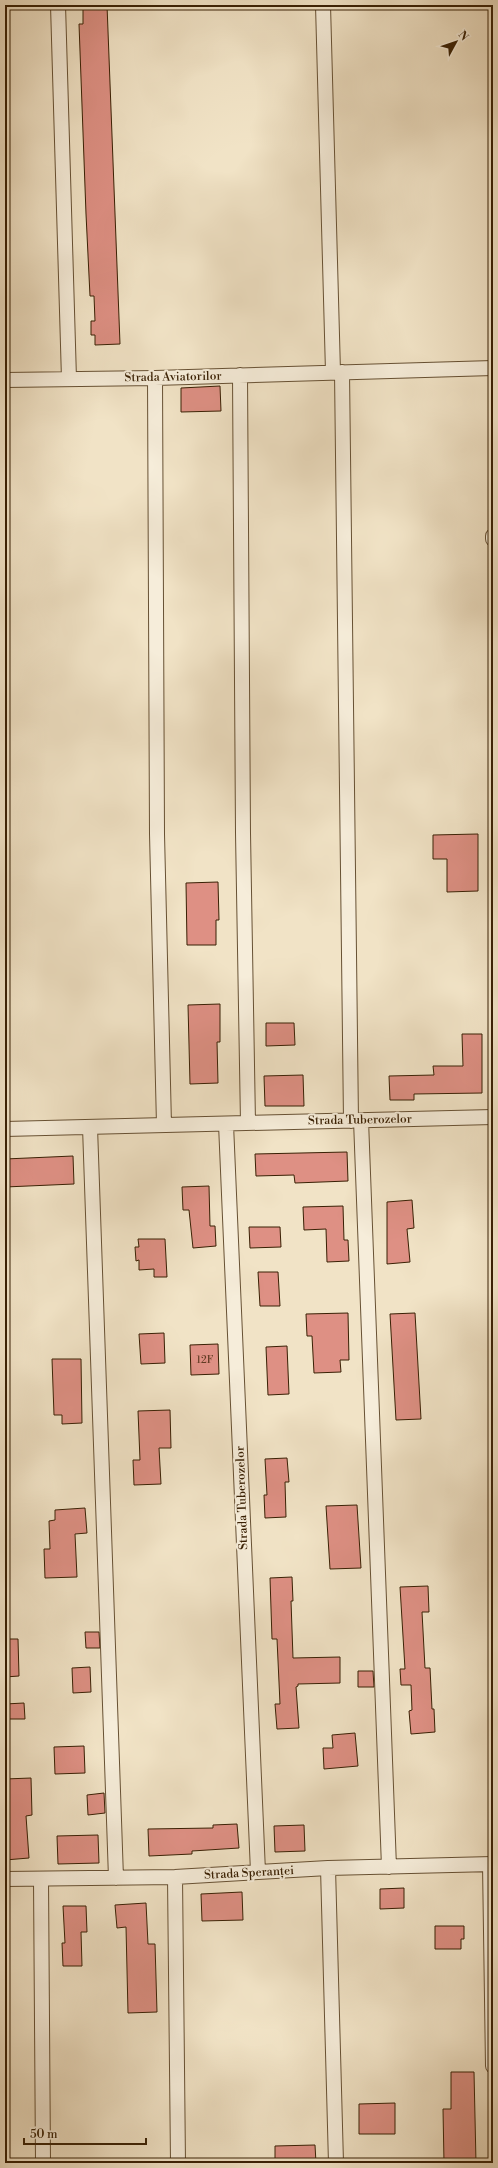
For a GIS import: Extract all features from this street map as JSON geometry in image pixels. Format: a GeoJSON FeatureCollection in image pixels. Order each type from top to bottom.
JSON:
{"type":"FeatureCollection","features":[{"type":"Feature","properties":{"kind":"street"},"geometry":{"type":"LineString","coordinates":[[58,5],[68,379]]}},
{"type":"Feature","properties":{"kind":"street"},"geometry":{"type":"LineString","coordinates":[[323,5],[337,372],[356,1120],[389,1867]]}},
{"type":"Feature","properties":{"kind":"street","name":"Strada Aviatorilor"},"geometry":{"type":"LineString","coordinates":[[5,380],[155,378],[493,368]]}},
{"type":"Feature","properties":{"kind":"street"},"geometry":{"type":"LineString","coordinates":[[240,375],[242,833],[248,1123]]}},
{"type":"Feature","properties":{"kind":"street"},"geometry":{"type":"LineString","coordinates":[[155,378],[158,834],[164,1125]]}},
{"type":"Feature","properties":{"kind":"street","name":"Strada Tuberozelor"},"geometry":{"type":"LineString","coordinates":[[5,1129],[493,1117]]}},
{"type":"Feature","properties":{"kind":"street","name":"Strada Tuberozelor"},"geometry":{"type":"LineString","coordinates":[[226,1124],[258,1872]]}},
{"type":"Feature","properties":{"kind":"street"},"geometry":{"type":"LineString","coordinates":[[90,1127],[116,1878]]}},
{"type":"Feature","properties":{"kind":"street"},"geometry":{"type":"LineString","coordinates":[[491,1864],[493,2066]]}},
{"type":"Feature","properties":{"kind":"street","name":"Strada Speranței"},"geometry":{"type":"LineString","coordinates":[[5,1879],[175,1877],[328,1868],[491,1864]]}},
{"type":"Feature","properties":{"kind":"street"},"geometry":{"type":"LineString","coordinates":[[328,1868],[336,2163]]}},
{"type":"Feature","properties":{"kind":"street"},"geometry":{"type":"LineString","coordinates":[[175,1877],[178,2163]]}},
{"type":"Feature","properties":{"kind":"street"},"geometry":{"type":"LineString","coordinates":[[41,1879],[43,2163]]}},
{"type":"Feature","properties":{"kind":"building"},"geometry":{"type":"Polygon","coordinates":[[[83,5],[107,5],[120,344],[95,345],[95,335],[91,335],[91,321],[95,321],[94,296],[90,296],[79,24],[83,24],[83,5]]]}},
{"type":"Feature","properties":{"kind":"building"},"geometry":{"type":"Polygon","coordinates":[[[220,386],[221,411],[181,412],[181,388],[220,386]]]}},
{"type":"Feature","properties":{"kind":"building"},"geometry":{"type":"Polygon","coordinates":[[[478,834],[478,891],[447,892],[447,859],[433,859],[433,835],[478,834]]]}},
{"type":"Feature","properties":{"kind":"building"},"geometry":{"type":"Polygon","coordinates":[[[218,882],[219,920],[216,920],[216,945],[187,945],[186,883],[218,882]]]}},
{"type":"Feature","properties":{"kind":"building"},"geometry":{"type":"Polygon","coordinates":[[[220,1004],[220,1042],[217,1042],[218,1083],[190,1084],[188,1005],[220,1004]]]}},
{"type":"Feature","properties":{"kind":"building"},"geometry":{"type":"Polygon","coordinates":[[[266,1023],[294,1023],[295,1045],[266,1046],[266,1023]]]}},
{"type":"Feature","properties":{"kind":"building"},"geometry":{"type":"Polygon","coordinates":[[[462,1034],[482,1034],[482,1093],[414,1094],[414,1100],[390,1100],[389,1076],[434,1075],[433,1066],[463,1066],[462,1034]]]}},
{"type":"Feature","properties":{"kind":"building"},"geometry":{"type":"Polygon","coordinates":[[[303,1075],[304,1106],[265,1106],[264,1076],[303,1075]]]}},
{"type":"Feature","properties":{"kind":"building"},"geometry":{"type":"Polygon","coordinates":[[[347,1152],[348,1181],[295,1183],[294,1175],[256,1176],[255,1154],[347,1152]]]}},
{"type":"Feature","properties":{"kind":"building"},"geometry":{"type":"Polygon","coordinates":[[[73,1156],[74,1184],[5,1187],[5,1159],[73,1156]]]}},
{"type":"Feature","properties":{"kind":"building"},"geometry":{"type":"Polygon","coordinates":[[[209,1186],[210,1226],[215,1226],[216,1246],[193,1248],[189,1210],[183,1210],[182,1187],[209,1186]]]}},
{"type":"Feature","properties":{"kind":"building"},"geometry":{"type":"Polygon","coordinates":[[[412,1200],[414,1228],[407,1229],[410,1262],[387,1264],[387,1202],[412,1200]]]}},
{"type":"Feature","properties":{"kind":"building"},"geometry":{"type":"Polygon","coordinates":[[[343,1206],[344,1240],[348,1240],[349,1261],[327,1262],[326,1229],[304,1230],[303,1207],[343,1206]]]}},
{"type":"Feature","properties":{"kind":"building"},"geometry":{"type":"Polygon","coordinates":[[[249,1227],[280,1227],[281,1247],[250,1248],[249,1227]]]}},
{"type":"Feature","properties":{"kind":"building"},"geometry":{"type":"Polygon","coordinates":[[[138,1239],[165,1239],[167,1277],[154,1277],[154,1269],[139,1270],[139,1260],[136,1261],[135,1247],[139,1247],[138,1239]]]}},
{"type":"Feature","properties":{"kind":"building"},"geometry":{"type":"Polygon","coordinates":[[[258,1272],[278,1272],[280,1306],[260,1306],[258,1272]]]}},
{"type":"Feature","properties":{"kind":"building"},"geometry":{"type":"Polygon","coordinates":[[[348,1313],[349,1360],[340,1360],[341,1372],[314,1373],[312,1336],[307,1336],[306,1314],[348,1313]]]}},
{"type":"Feature","properties":{"kind":"building"},"geometry":{"type":"Polygon","coordinates":[[[415,1313],[421,1419],[396,1420],[390,1314],[415,1313]]]}},
{"type":"Feature","properties":{"kind":"building"},"geometry":{"type":"Polygon","coordinates":[[[164,1333],[165,1363],[141,1364],[139,1334],[164,1333]]]}},
{"type":"Feature","properties":{"kind":"building"},"geometry":{"type":"Polygon","coordinates":[[[218,1344],[219,1374],[191,1375],[190,1345],[218,1344]]]}},
{"type":"Feature","properties":{"kind":"building"},"geometry":{"type":"Polygon","coordinates":[[[287,1346],[289,1394],[268,1395],[266,1347],[287,1346]]]}},
{"type":"Feature","properties":{"kind":"building"},"geometry":{"type":"Polygon","coordinates":[[[52,1359],[81,1359],[82,1423],[62,1424],[62,1415],[54,1415],[52,1359]]]}},
{"type":"Feature","properties":{"kind":"building"},"geometry":{"type":"Polygon","coordinates":[[[170,1410],[171,1448],[159,1448],[161,1484],[134,1485],[133,1460],[140,1460],[138,1411],[170,1410]]]}},
{"type":"Feature","properties":{"kind":"building"},"geometry":{"type":"Polygon","coordinates":[[[287,1458],[289,1482],[285,1482],[286,1517],[265,1518],[264,1495],[267,1495],[265,1459],[287,1458]]]}},
{"type":"Feature","properties":{"kind":"building"},"geometry":{"type":"Polygon","coordinates":[[[357,1505],[361,1568],[330,1569],[326,1506],[357,1505]]]}},
{"type":"Feature","properties":{"kind":"building"},"geometry":{"type":"Polygon","coordinates":[[[85,1508],[87,1533],[75,1534],[77,1577],[45,1578],[44,1549],[50,1549],[49,1521],[55,1520],[55,1510],[85,1508]]]}},
{"type":"Feature","properties":{"kind":"building"},"geometry":{"type":"Polygon","coordinates":[[[292,1577],[293,1601],[291,1601],[293,1658],[340,1657],[340,1683],[298,1684],[296,1687],[299,1728],[277,1729],[275,1704],[280,1704],[277,1639],[272,1639],[270,1578],[292,1577]]]}},
{"type":"Feature","properties":{"kind":"building"},"geometry":{"type":"Polygon","coordinates":[[[428,1586],[429,1612],[422,1612],[425,1668],[430,1668],[435,1732],[411,1734],[409,1711],[412,1710],[411,1685],[401,1685],[400,1669],[405,1669],[400,1587],[428,1586]]]}},
{"type":"Feature","properties":{"kind":"building"},"geometry":{"type":"Polygon","coordinates":[[[85,1632],[99,1632],[100,1648],[86,1648],[85,1632]]]}},
{"type":"Feature","properties":{"kind":"building"},"geometry":{"type":"Polygon","coordinates":[[[5,1639],[18,1639],[19,1676],[5,1677],[5,1639]]]}},
{"type":"Feature","properties":{"kind":"building"},"geometry":{"type":"Polygon","coordinates":[[[90,1667],[91,1692],[73,1693],[72,1668],[90,1667]]]}},
{"type":"Feature","properties":{"kind":"building"},"geometry":{"type":"Polygon","coordinates":[[[358,1671],[373,1671],[374,1687],[358,1687],[358,1671]]]}},
{"type":"Feature","properties":{"kind":"building"},"geometry":{"type":"Polygon","coordinates":[[[24,1703],[25,1719],[5,1719],[5,1704],[24,1703]]]}},
{"type":"Feature","properties":{"kind":"building"},"geometry":{"type":"Polygon","coordinates":[[[355,1733],[358,1766],[324,1769],[323,1748],[333,1748],[332,1735],[355,1733]]]}},
{"type":"Feature","properties":{"kind":"building"},"geometry":{"type":"Polygon","coordinates":[[[84,1746],[85,1773],[55,1774],[54,1747],[84,1746]]]}},
{"type":"Feature","properties":{"kind":"building"},"geometry":{"type":"Polygon","coordinates":[[[31,1778],[32,1815],[26,1816],[29,1858],[5,1860],[5,1779],[31,1778]]]}},
{"type":"Feature","properties":{"kind":"building"},"geometry":{"type":"Polygon","coordinates":[[[104,1793],[105,1813],[88,1815],[87,1795],[104,1793]]]}},
{"type":"Feature","properties":{"kind":"building"},"geometry":{"type":"Polygon","coordinates":[[[237,1824],[239,1848],[192,1851],[192,1854],[149,1856],[148,1829],[213,1828],[213,1825],[237,1824]]]}},
{"type":"Feature","properties":{"kind":"building"},"geometry":{"type":"Polygon","coordinates":[[[304,1825],[305,1851],[275,1852],[274,1826],[304,1825]]]}},
{"type":"Feature","properties":{"kind":"building"},"geometry":{"type":"Polygon","coordinates":[[[98,1835],[99,1863],[58,1864],[57,1836],[98,1835]]]}},
{"type":"Feature","properties":{"kind":"building"},"geometry":{"type":"Polygon","coordinates":[[[404,1888],[404,1908],[380,1909],[380,1889],[404,1888]]]}},
{"type":"Feature","properties":{"kind":"building"},"geometry":{"type":"Polygon","coordinates":[[[242,1892],[243,1920],[202,1921],[201,1894],[242,1892]]]}},
{"type":"Feature","properties":{"kind":"building"},"geometry":{"type":"Polygon","coordinates":[[[146,1903],[148,1944],[155,1944],[157,2012],[128,2013],[126,1927],[117,1928],[115,1905],[146,1903]]]}},
{"type":"Feature","properties":{"kind":"building"},"geometry":{"type":"Polygon","coordinates":[[[63,1906],[86,1906],[87,1932],[81,1932],[82,1966],[63,1966],[62,1943],[65,1943],[63,1906]]]}},
{"type":"Feature","properties":{"kind":"building"},"geometry":{"type":"Polygon","coordinates":[[[435,1926],[464,1926],[464,1939],[461,1939],[461,1949],[435,1949],[435,1926]]]}},
{"type":"Feature","properties":{"kind":"building"},"geometry":{"type":"Polygon","coordinates":[[[451,2072],[474,2072],[476,2163],[444,2163],[443,2109],[451,2109],[451,2072]]]}},
{"type":"Feature","properties":{"kind":"building"},"geometry":{"type":"Polygon","coordinates":[[[395,2103],[395,2134],[359,2134],[359,2104],[395,2103]]]}},
{"type":"Feature","properties":{"kind":"building"},"geometry":{"type":"Polygon","coordinates":[[[315,2145],[316,2163],[275,2163],[275,2146],[315,2145]]]}}]}
